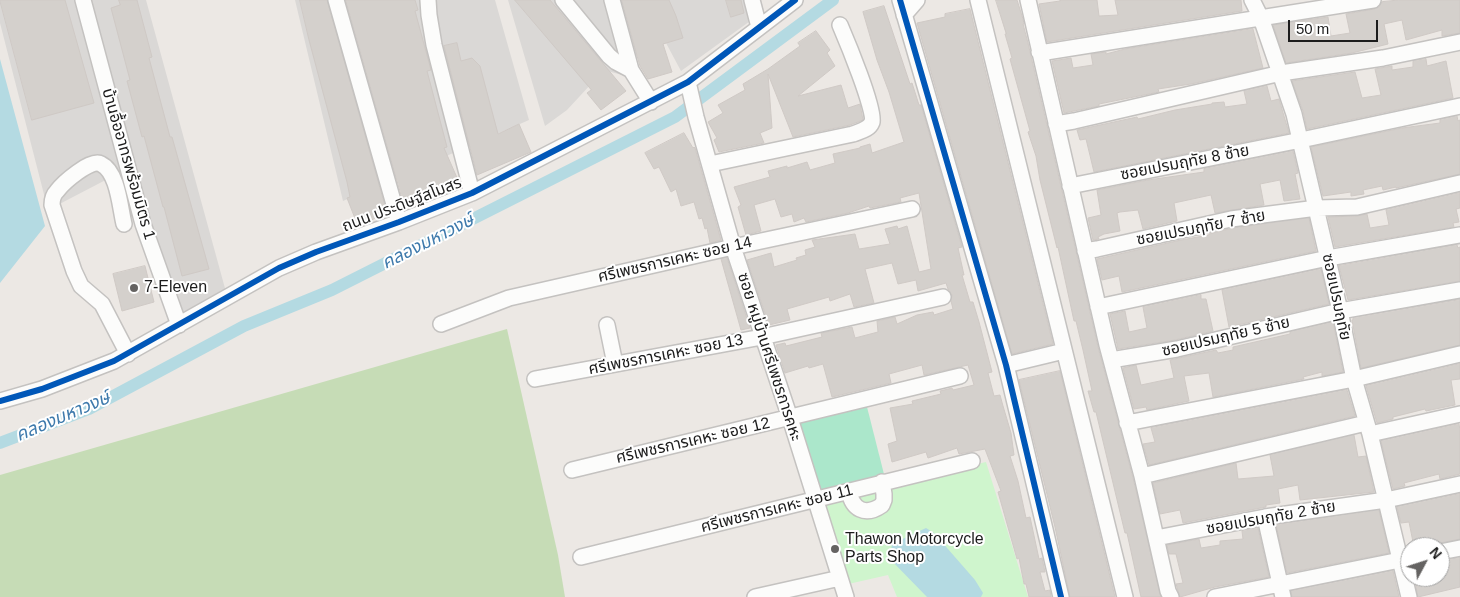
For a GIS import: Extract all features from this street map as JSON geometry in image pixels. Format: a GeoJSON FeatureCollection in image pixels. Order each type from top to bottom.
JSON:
{"type":"FeatureCollection","features":[{"type":"Feature","properties":{"kind":"street","name":"บ้านอื้ออาทรพร้อมมิตร 1"},"geometry":{"type":"LineString","coordinates":[[83,0],[143,224],[179,325]]}},
{"type":"Feature","properties":{"kind":"street"},"geometry":{"type":"LineString","coordinates":[[336,0],[399,222]]}},
{"type":"Feature","properties":{"kind":"street"},"geometry":{"type":"LineString","coordinates":[[428,0],[428,15],[434,45],[472,193]]}},
{"type":"Feature","properties":{"kind":"street"},"geometry":{"type":"LineString","coordinates":[[563,0],[609,56],[631,70]]}},
{"type":"Feature","properties":{"kind":"street"},"geometry":{"type":"LineString","coordinates":[[612,0],[631,70],[651,102]]}},
{"type":"Feature","properties":{"kind":"street"},"geometry":{"type":"LineString","coordinates":[[752,0],[759,26]]}},
{"type":"Feature","properties":{"kind":"street","name":"ถนน ประดิษฐ์สโมสร"},"geometry":{"type":"LineString","coordinates":[[0,400],[42,389],[114,361],[279,268],[316,252],[472,193],[688,82],[795,0]]}},
{"type":"Feature","properties":{"kind":"street"},"geometry":{"type":"LineString","coordinates":[[900,0],[1006,365],[1061,597]]}},
{"type":"Feature","properties":{"kind":"street"},"geometry":{"type":"LineString","coordinates":[[904,15],[917,0]]}},
{"type":"Feature","properties":{"kind":"street"},"geometry":{"type":"LineString","coordinates":[[979,0],[1125,597]]}},
{"type":"Feature","properties":{"kind":"street"},"geometry":{"type":"LineString","coordinates":[[1028,0],[1098,307],[1142,476],[1170,594]]}},
{"type":"Feature","properties":{"kind":"street","name":"ซอยเปรมฤทัย"},"geometry":{"type":"LineString","coordinates":[[1252,0],[1261,18],[1294,114],[1317,208],[1354,379],[1386,500],[1400,543]]}},
{"type":"Feature","properties":{"kind":"street"},"geometry":{"type":"LineString","coordinates":[[1039,52],[1373,0]]}},
{"type":"Feature","properties":{"kind":"street"},"geometry":{"type":"LineString","coordinates":[[710,164],[853,134],[866,129],[872,122],[868,101],[840,25]]}},
{"type":"Feature","properties":{"kind":"street"},"geometry":{"type":"LineString","coordinates":[[1056,124],[1280,74],[1383,58],[1460,42]]}},
{"type":"Feature","properties":{"kind":"street","name":"ซอย หมู่บ้านศรีเพชรการคหะ"},"geometry":{"type":"LineString","coordinates":[[688,82],[694,110],[733,247],[790,418],[846,597]]}},
{"type":"Feature","properties":{"kind":"street","name":"ซอยเปรมฤทัย 8 ซ้าย"},"geometry":{"type":"LineString","coordinates":[[1070,186],[1460,106]]}},
{"type":"Feature","properties":{"kind":"street"},"geometry":{"type":"LineString","coordinates":[[124,224],[116,186],[110,173],[102,164],[96,162],[87,165],[56,191],[52,198],[52,205],[80,286],[102,304],[128,354]]}},
{"type":"Feature","properties":{"kind":"street","name":"ซอยเปรมฤทัย 7 ซ้าย"},"geometry":{"type":"LineString","coordinates":[[1085,251],[1231,219],[1317,208],[1358,207],[1460,183]]}},
{"type":"Feature","properties":{"kind":"street","name":"ศรีเพชรการเคหะ ซอย 14"},"geometry":{"type":"LineString","coordinates":[[441,324],[508,298],[912,209]]}},
{"type":"Feature","properties":{"kind":"street"},"geometry":{"type":"LineString","coordinates":[[1098,307],[1328,258],[1460,235]]}},
{"type":"Feature","properties":{"kind":"street","name":"ซอยเปรมฤทัย 5 ซ้าย"},"geometry":{"type":"LineString","coordinates":[[1111,360],[1177,349],[1340,311],[1460,290]]}},
{"type":"Feature","properties":{"kind":"street","name":"ศรีเพชรการเคหะ ซอย 13"},"geometry":{"type":"LineString","coordinates":[[535,379],[762,337],[943,297]]}},
{"type":"Feature","properties":{"kind":"street"},"geometry":{"type":"LineString","coordinates":[[607,326],[615,364]]}},
{"type":"Feature","properties":{"kind":"street"},"geometry":{"type":"LineString","coordinates":[[1006,365],[1064,351]]}},
{"type":"Feature","properties":{"kind":"street"},"geometry":{"type":"LineString","coordinates":[[1127,423],[1354,379],[1460,354]]}},
{"type":"Feature","properties":{"kind":"street","name":"ศรีเพชรการเคหะ ซอย 12"},"geometry":{"type":"LineString","coordinates":[[572,470],[960,376]]}},
{"type":"Feature","properties":{"kind":"street"},"geometry":{"type":"LineString","coordinates":[[1142,476],[1368,429],[1460,414]]}},
{"type":"Feature","properties":{"kind":"street","name":"ศรีเพชรการเคหะ ซอย 11"},"geometry":{"type":"LineString","coordinates":[[581,557],[972,461]]}},
{"type":"Feature","properties":{"kind":"street"},"geometry":{"type":"LineString","coordinates":[[849,491],[851,501],[856,507],[871,511],[882,505],[884,500],[882,482]]}},
{"type":"Feature","properties":{"kind":"street","name":"ซอยเปรมฤทัย 2 ซ้าย"},"geometry":{"type":"LineString","coordinates":[[1156,538],[1265,517],[1386,500],[1460,484]]}},
{"type":"Feature","properties":{"kind":"street"},"geometry":{"type":"LineString","coordinates":[[1265,517],[1282,591]]}},
{"type":"Feature","properties":{"kind":"street"},"geometry":{"type":"LineString","coordinates":[[1215,597],[1282,591],[1400,560]]}},
{"type":"Feature","properties":{"kind":"street"},"geometry":{"type":"LineString","coordinates":[[754,597],[840,578]]}},
{"type":"Feature","properties":{"kind":"shaded area"},"geometry":{"type":"Polygon","coordinates":[[[0,0],[146,0],[226,292],[171,322],[121,172],[48,210],[0,23],[0,0]]]}},
{"type":"Feature","properties":{"kind":"shaded area"},"geometry":{"type":"Polygon","coordinates":[[[295,0],[495,0],[529,120],[343,201],[295,0]]]}},
{"type":"Feature","properties":{"kind":"shaded area"},"geometry":{"type":"Polygon","coordinates":[[[508,0],[761,0],[764,11],[681,71],[666,43],[637,56],[622,75],[604,70],[567,110],[545,126],[508,0]]]}},
{"type":"Feature","properties":{"kind":"green space"},"geometry":{"type":"Polygon","coordinates":[[[507,329],[558,555],[565,597],[0,597],[0,475],[507,329]]]}},
{"type":"Feature","properties":{"kind":"green space"},"geometry":{"type":"Polygon","coordinates":[[[866,403],[887,486],[815,502],[789,420],[866,403]]]}},
{"type":"Feature","properties":{"kind":"green space"},"geometry":{"type":"Polygon","coordinates":[[[986,462],[1028,597],[897,597],[888,575],[844,585],[815,502],[986,462]]]}},
{"type":"Feature","properties":{"kind":"water"},"geometry":{"type":"Polygon","coordinates":[[[0,59],[45,226],[0,283],[0,59]]]}},
{"type":"Feature","properties":{"kind":"water"},"geometry":{"type":"Polygon","coordinates":[[[926,528],[934,533],[975,580],[983,593],[981,597],[927,597],[890,559],[892,544],[926,528]]]}},
{"type":"Feature","properties":{"kind":"building"},"geometry":{"type":"Polygon","coordinates":[[[0,0],[65,0],[94,103],[32,120],[0,0]]]}},
{"type":"Feature","properties":{"kind":"building"},"geometry":{"type":"Polygon","coordinates":[[[119,0],[137,0],[152,57],[149,58],[170,137],[172,137],[209,269],[182,276],[127,81],[130,80],[111,8],[120,5],[119,0]]]}},
{"type":"Feature","properties":{"kind":"building"},"geometry":{"type":"Polygon","coordinates":[[[300,0],[327,0],[387,213],[358,226],[347,198],[350,197],[347,182],[300,0]]]}},
{"type":"Feature","properties":{"kind":"building"},"geometry":{"type":"Polygon","coordinates":[[[346,0],[415,0],[418,10],[415,11],[431,70],[427,71],[447,147],[444,148],[458,180],[404,204],[346,0]]]}},
{"type":"Feature","properties":{"kind":"building"},"geometry":{"type":"Polygon","coordinates":[[[515,0],[550,0],[626,91],[601,110],[587,93],[591,90],[515,0]]]}},
{"type":"Feature","properties":{"kind":"building"},"geometry":{"type":"Polygon","coordinates":[[[622,0],[669,0],[683,38],[663,44],[672,72],[648,79],[640,66],[622,0]]]}},
{"type":"Feature","properties":{"kind":"building"},"geometry":{"type":"Polygon","coordinates":[[[726,0],[741,0],[744,13],[731,17],[726,0]]]}},
{"type":"Feature","properties":{"kind":"building"},"geometry":{"type":"Polygon","coordinates":[[[996,0],[1017,0],[1023,19],[1098,347],[1133,478],[1161,597],[1141,597],[1127,533],[1125,533],[1096,412],[1094,412],[1088,391],[1092,391],[1083,350],[1076,321],[1074,321],[1036,156],[1028,132],[1030,131],[996,0]]]}},
{"type":"Feature","properties":{"kind":"building"},"geometry":{"type":"Polygon","coordinates":[[[1060,0],[1097,0],[1099,16],[1118,15],[1115,0],[1241,0],[1242,11],[1047,42],[1039,4],[1060,0]]]}},
{"type":"Feature","properties":{"kind":"building"},"geometry":{"type":"Polygon","coordinates":[[[1399,0],[1460,0],[1460,33],[1442,36],[1442,30],[1406,40],[1402,20],[1384,24],[1388,44],[1352,53],[1286,63],[1273,25],[1328,17],[1331,36],[1350,33],[1346,14],[1374,9],[1379,7],[1382,2],[1399,0]]]}},
{"type":"Feature","properties":{"kind":"building"},"geometry":{"type":"Polygon","coordinates":[[[884,6],[910,84],[912,83],[919,105],[921,105],[962,247],[958,248],[964,275],[962,275],[970,302],[973,302],[979,322],[992,372],[988,373],[994,396],[1000,395],[1011,433],[1014,455],[1010,456],[1026,518],[1030,517],[1039,559],[1042,558],[1045,572],[1040,572],[1045,591],[1050,590],[1051,597],[1029,597],[998,492],[1001,491],[985,449],[959,454],[957,448],[928,458],[926,452],[892,462],[888,444],[897,441],[890,408],[913,404],[912,401],[941,394],[940,391],[974,385],[968,365],[924,375],[922,365],[889,374],[891,383],[832,397],[823,364],[809,368],[808,366],[785,373],[776,345],[785,343],[786,346],[822,337],[821,333],[852,327],[855,338],[878,332],[877,321],[895,317],[897,324],[917,315],[933,312],[934,315],[953,309],[952,295],[946,283],[918,291],[916,280],[898,284],[892,263],[865,269],[874,303],[854,307],[850,294],[830,301],[829,297],[787,309],[790,320],[769,325],[747,260],[771,253],[774,267],[797,260],[796,258],[806,255],[805,250],[815,247],[812,240],[855,234],[859,249],[890,244],[885,229],[897,226],[898,229],[907,226],[919,272],[931,269],[919,193],[900,198],[901,202],[870,208],[869,206],[848,213],[806,222],[804,218],[794,222],[792,214],[781,217],[775,199],[754,205],[761,231],[746,235],[738,207],[741,205],[734,187],[770,177],[768,171],[787,166],[787,168],[807,162],[810,170],[835,163],[833,154],[870,144],[872,153],[904,142],[863,12],[884,6]]]}},
{"type":"Feature","properties":{"kind":"building"},"geometry":{"type":"Polygon","coordinates":[[[970,9],[1053,344],[1012,354],[917,23],[945,17],[945,14],[970,9]]]}},
{"type":"Feature","properties":{"kind":"building"},"geometry":{"type":"Polygon","coordinates":[[[1253,29],[1263,68],[1191,84],[1158,89],[1159,92],[1064,113],[1052,61],[1071,58],[1073,68],[1093,65],[1091,54],[1106,52],[1106,54],[1125,49],[1253,29]]]}},
{"type":"Feature","properties":{"kind":"building"},"geometry":{"type":"Polygon","coordinates":[[[816,31],[830,50],[827,53],[835,66],[798,96],[841,85],[848,108],[860,104],[863,120],[850,125],[793,137],[768,74],[772,128],[760,133],[764,143],[719,152],[714,140],[717,138],[708,122],[723,113],[718,105],[745,90],[743,84],[800,46],[798,43],[816,31]]]}},
{"type":"Feature","properties":{"kind":"building"},"geometry":{"type":"Polygon","coordinates":[[[457,43],[461,61],[472,58],[480,66],[498,134],[519,124],[531,152],[477,175],[444,46],[457,43]]]}},
{"type":"Feature","properties":{"kind":"building"},"geometry":{"type":"Polygon","coordinates":[[[1426,59],[1427,66],[1446,61],[1453,98],[1307,129],[1303,111],[1292,81],[1355,72],[1362,98],[1381,95],[1375,69],[1392,66],[1392,70],[1413,67],[1413,61],[1426,59]]]}},
{"type":"Feature","properties":{"kind":"building"},"geometry":{"type":"Polygon","coordinates":[[[1267,86],[1271,101],[1279,99],[1289,133],[1094,172],[1086,139],[1080,140],[1077,130],[1212,103],[1224,102],[1225,107],[1247,104],[1244,91],[1267,86]]]}},
{"type":"Feature","properties":{"kind":"building"},"geometry":{"type":"Polygon","coordinates":[[[1457,116],[1458,121],[1460,120],[1460,174],[1383,190],[1382,186],[1363,190],[1364,194],[1351,196],[1351,192],[1323,196],[1311,147],[1402,128],[1440,123],[1440,120],[1457,116]]]}},
{"type":"Feature","properties":{"kind":"building"},"geometry":{"type":"Polygon","coordinates":[[[684,133],[693,148],[695,148],[721,240],[710,243],[707,228],[705,229],[702,218],[699,219],[694,202],[681,206],[676,189],[671,192],[659,167],[654,169],[645,153],[684,133]]]}},
{"type":"Feature","properties":{"kind":"building"},"geometry":{"type":"Polygon","coordinates":[[[1293,151],[1298,173],[1295,174],[1300,199],[1284,201],[1280,180],[1260,184],[1264,205],[1215,213],[1211,195],[1174,203],[1177,221],[1143,229],[1138,210],[1120,212],[1117,213],[1120,231],[1104,234],[1098,237],[1099,239],[1093,240],[1088,218],[1101,215],[1097,190],[1204,172],[1204,169],[1293,151]]]}},
{"type":"Feature","properties":{"kind":"building"},"geometry":{"type":"Polygon","coordinates":[[[1460,193],[1460,208],[1456,209],[1459,222],[1453,223],[1454,227],[1335,247],[1328,217],[1367,214],[1370,228],[1389,225],[1386,210],[1460,193]]]}},
{"type":"Feature","properties":{"kind":"building"},"geometry":{"type":"Polygon","coordinates":[[[1309,218],[1316,251],[1122,292],[1119,276],[1102,280],[1097,259],[1233,228],[1309,218]]]}},
{"type":"Feature","properties":{"kind":"building"},"geometry":{"type":"Polygon","coordinates":[[[1457,245],[1458,248],[1460,247],[1460,281],[1348,300],[1339,266],[1457,245]]]}},
{"type":"Feature","properties":{"kind":"building"},"geometry":{"type":"Polygon","coordinates":[[[727,258],[750,328],[741,330],[721,259],[727,258]]]}},
{"type":"Feature","properties":{"kind":"building","name":"7-Eleven"},"geometry":{"type":"Polygon","coordinates":[[[145,266],[154,302],[122,311],[113,274],[145,266]]]}},
{"type":"Feature","properties":{"kind":"building"},"geometry":{"type":"Polygon","coordinates":[[[1321,269],[1329,304],[1229,327],[1222,290],[1321,269]]]}},
{"type":"Feature","properties":{"kind":"building"},"geometry":{"type":"Polygon","coordinates":[[[1201,295],[1201,299],[1206,299],[1213,331],[1175,340],[1118,349],[1110,314],[1125,311],[1129,332],[1147,328],[1143,307],[1201,295]]]}},
{"type":"Feature","properties":{"kind":"building"},"geometry":{"type":"Polygon","coordinates":[[[1460,300],[1460,345],[1361,368],[1353,318],[1460,300]]]}},
{"type":"Feature","properties":{"kind":"building"},"geometry":{"type":"Polygon","coordinates":[[[1333,322],[1343,372],[1322,376],[1322,372],[1303,377],[1304,379],[1213,397],[1209,373],[1184,376],[1189,401],[1147,410],[1146,407],[1134,409],[1123,368],[1136,365],[1141,385],[1174,378],[1170,360],[1216,350],[1218,353],[1233,350],[1233,347],[1333,322]]]}},
{"type":"Feature","properties":{"kind":"building"},"geometry":{"type":"Polygon","coordinates":[[[1460,364],[1460,379],[1451,380],[1455,405],[1426,411],[1425,409],[1377,423],[1366,386],[1460,364]]]}},
{"type":"Feature","properties":{"kind":"building"},"geometry":{"type":"Polygon","coordinates":[[[1060,371],[1115,597],[1070,597],[1019,380],[1060,371]]]}},
{"type":"Feature","properties":{"kind":"building"},"geometry":{"type":"Polygon","coordinates":[[[1347,390],[1355,416],[1149,465],[1143,444],[1155,442],[1151,428],[1347,390]]]}},
{"type":"Feature","properties":{"kind":"building"},"geometry":{"type":"Polygon","coordinates":[[[1459,424],[1460,474],[1440,479],[1439,474],[1404,483],[1405,486],[1393,489],[1381,441],[1459,424]]]}},
{"type":"Feature","properties":{"kind":"building"},"geometry":{"type":"Polygon","coordinates":[[[1354,435],[1358,457],[1366,456],[1374,492],[1300,500],[1298,485],[1278,489],[1280,503],[1266,505],[1266,507],[1183,523],[1180,510],[1160,514],[1153,483],[1236,463],[1238,479],[1274,476],[1270,455],[1354,435]]]}},
{"type":"Feature","properties":{"kind":"building"},"geometry":{"type":"Polygon","coordinates":[[[1460,494],[1460,539],[1450,541],[1450,537],[1412,537],[1409,522],[1401,523],[1397,507],[1460,494]]]}},
{"type":"Feature","properties":{"kind":"building"},"geometry":{"type":"Polygon","coordinates":[[[1379,510],[1389,553],[1287,573],[1276,525],[1379,510]]]}},
{"type":"Feature","properties":{"kind":"building"},"geometry":{"type":"Polygon","coordinates":[[[1258,528],[1269,577],[1215,587],[1180,597],[1176,584],[1183,583],[1176,554],[1169,554],[1167,545],[1199,539],[1201,548],[1220,545],[1220,541],[1243,539],[1242,531],[1258,528]]]}},
{"type":"Feature","properties":{"kind":"building"},"geometry":{"type":"Polygon","coordinates":[[[1460,558],[1460,587],[1418,597],[1416,587],[1450,587],[1450,560],[1460,558]]]}},
{"type":"Feature","properties":{"kind":"building"},"geometry":{"type":"Polygon","coordinates":[[[1393,571],[1399,597],[1292,597],[1291,591],[1393,571]]]}},
{"type":"Feature","properties":{"kind":"waterway","name":"คลองมหาวงษ์"},"geometry":{"type":"LineString","coordinates":[[0,443],[89,409],[244,326],[332,290],[675,117],[833,0]]}},
{"type":"Feature","properties":{"kind":"cycle path"},"geometry":{"type":"LineString","coordinates":[[0,401],[42,389],[114,361],[279,268],[316,252],[472,193],[688,82],[795,0]]}},
{"type":"Feature","properties":{"kind":"cycle path"},"geometry":{"type":"LineString","coordinates":[[900,0],[1006,365],[1061,597]]}},
{"type":"Feature","properties":{"kind":"place","name":"7-Eleven"},"geometry":{"type":"Point","coordinates":[134,288]}},
{"type":"Feature","properties":{"kind":"place","name":"Thawon Motorcycle Parts Shop"},"geometry":{"type":"Point","coordinates":[835,549]}}]}
